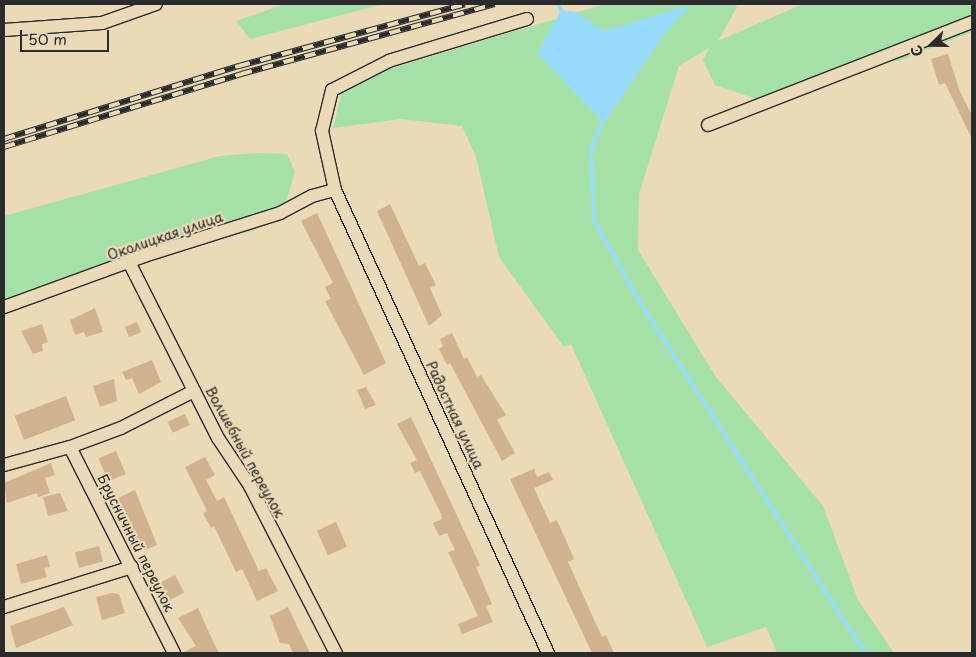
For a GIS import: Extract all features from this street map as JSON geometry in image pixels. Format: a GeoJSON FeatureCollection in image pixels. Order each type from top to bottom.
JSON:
{"type":"FeatureCollection","features":[{"type":"Feature","properties":{"kind":"street"},"geometry":{"type":"LineString","coordinates":[[4,30],[102,23],[156,4]]}},
{"type":"Feature","properties":{"kind":"street","name":"Радостная улица"},"geometry":{"type":"LineString","coordinates":[[527,19],[389,61],[332,90],[322,131],[335,190],[548,653]]}},
{"type":"Feature","properties":{"kind":"street"},"geometry":{"type":"LineString","coordinates":[[708,125],[972,22]]}},
{"type":"Feature","properties":{"kind":"street","name":"Околицкая улица"},"geometry":{"type":"LineString","coordinates":[[4,306],[130,264],[144,256],[280,213],[312,196],[335,190]]}},
{"type":"Feature","properties":{"kind":"street","name":"Волшебный переулок"},"geometry":{"type":"LineString","coordinates":[[130,264],[194,391],[250,486],[336,653]]}},
{"type":"Feature","properties":{"kind":"street"},"geometry":{"type":"LineString","coordinates":[[4,465],[70,447],[121,428],[194,391]]}},
{"type":"Feature","properties":{"kind":"street","name":"Брусничный переулок"},"geometry":{"type":"LineString","coordinates":[[70,447],[174,653]]}},
{"type":"Feature","properties":{"kind":"street"},"geometry":{"type":"LineString","coordinates":[[4,607],[132,567]]}},
{"type":"Feature","properties":{"kind":"green space"},"geometry":{"type":"Polygon","coordinates":[[[284,4],[383,4],[250,39],[236,21],[284,4]]]}},
{"type":"Feature","properties":{"kind":"green space"},"geometry":{"type":"Polygon","coordinates":[[[605,4],[734,4],[737,7],[718,41],[803,4],[972,4],[972,32],[899,61],[854,61],[759,100],[715,85],[703,60],[709,48],[679,66],[639,194],[638,250],[716,377],[823,506],[858,600],[894,653],[777,653],[766,627],[707,647],[571,344],[564,347],[499,257],[476,157],[462,126],[401,119],[333,128],[342,91],[366,76],[605,4]]]}},
{"type":"Feature","properties":{"kind":"green space"},"geometry":{"type":"Polygon","coordinates":[[[257,153],[287,154],[295,172],[285,205],[254,231],[122,257],[4,302],[4,216],[220,156],[257,153]]]}},
{"type":"Feature","properties":{"kind":"water"},"geometry":{"type":"Polygon","coordinates":[[[692,4],[664,34],[604,123],[537,53],[561,10],[576,12],[604,31],[692,4]]]}},
{"type":"Feature","properties":{"kind":"building"},"geometry":{"type":"Polygon","coordinates":[[[948,54],[960,92],[972,115],[972,139],[945,83],[939,85],[931,59],[948,54]]]}},
{"type":"Feature","properties":{"kind":"building"},"geometry":{"type":"Polygon","coordinates":[[[390,204],[419,266],[425,263],[436,285],[430,288],[442,315],[429,326],[377,211],[390,204]]]}},
{"type":"Feature","properties":{"kind":"building"},"geometry":{"type":"Polygon","coordinates":[[[317,213],[386,363],[364,375],[325,301],[331,299],[325,287],[333,283],[301,221],[317,213]]]}},
{"type":"Feature","properties":{"kind":"building"},"geometry":{"type":"Polygon","coordinates":[[[95,308],[103,332],[86,337],[84,332],[75,335],[70,320],[95,308]]]}},
{"type":"Feature","properties":{"kind":"building"},"geometry":{"type":"Polygon","coordinates":[[[137,322],[141,332],[129,337],[125,327],[137,322]]]}},
{"type":"Feature","properties":{"kind":"building"},"geometry":{"type":"Polygon","coordinates":[[[42,324],[48,342],[42,344],[43,351],[33,354],[21,331],[42,324]]]}},
{"type":"Feature","properties":{"kind":"building"},"geometry":{"type":"Polygon","coordinates":[[[452,333],[464,359],[467,357],[477,377],[481,375],[506,415],[497,420],[515,453],[502,461],[450,363],[447,365],[439,349],[443,346],[440,339],[452,333]]]}},
{"type":"Feature","properties":{"kind":"building"},"geometry":{"type":"Polygon","coordinates":[[[152,360],[161,382],[139,394],[132,378],[126,380],[122,372],[152,360]]]}},
{"type":"Feature","properties":{"kind":"building"},"geometry":{"type":"Polygon","coordinates":[[[114,379],[117,401],[100,407],[93,386],[114,379]]]}},
{"type":"Feature","properties":{"kind":"building"},"geometry":{"type":"Polygon","coordinates":[[[366,387],[376,405],[365,409],[357,390],[366,387]]]}},
{"type":"Feature","properties":{"kind":"building"},"geometry":{"type":"Polygon","coordinates":[[[66,396],[75,420],[24,440],[15,416],[66,396]]]}},
{"type":"Feature","properties":{"kind":"building"},"geometry":{"type":"Polygon","coordinates":[[[185,414],[190,425],[173,433],[168,422],[185,414]]]}},
{"type":"Feature","properties":{"kind":"building"},"geometry":{"type":"Polygon","coordinates":[[[411,417],[480,565],[476,567],[492,604],[486,606],[493,622],[462,634],[458,624],[478,616],[448,552],[455,550],[447,533],[439,536],[433,523],[442,519],[441,514],[420,471],[415,473],[410,463],[417,460],[397,424],[411,417]]]}},
{"type":"Feature","properties":{"kind":"building"},"geometry":{"type":"Polygon","coordinates":[[[116,451],[126,474],[108,481],[99,458],[116,451]]]}},
{"type":"Feature","properties":{"kind":"building"},"geometry":{"type":"Polygon","coordinates":[[[205,457],[215,475],[206,480],[217,501],[224,497],[259,571],[266,568],[278,591],[257,601],[242,569],[236,572],[214,526],[211,528],[203,513],[207,511],[185,467],[205,457]]]}},
{"type":"Feature","properties":{"kind":"building"},"geometry":{"type":"Polygon","coordinates":[[[51,463],[55,475],[45,478],[50,493],[38,497],[37,493],[7,503],[4,483],[51,463]]]}},
{"type":"Feature","properties":{"kind":"building"},"geometry":{"type":"Polygon","coordinates":[[[534,469],[537,477],[549,472],[553,480],[534,488],[550,523],[557,520],[574,559],[568,562],[602,637],[606,635],[614,653],[592,653],[510,479],[534,469]]]}},
{"type":"Feature","properties":{"kind":"building"},"geometry":{"type":"Polygon","coordinates":[[[135,490],[157,545],[145,550],[140,548],[116,499],[135,490]]]}},
{"type":"Feature","properties":{"kind":"building"},"geometry":{"type":"Polygon","coordinates":[[[60,493],[68,511],[48,516],[43,497],[60,493]]]}},
{"type":"Feature","properties":{"kind":"building"},"geometry":{"type":"Polygon","coordinates":[[[336,522],[347,547],[328,555],[317,531],[336,522]]]}},
{"type":"Feature","properties":{"kind":"building"},"geometry":{"type":"Polygon","coordinates":[[[99,546],[103,561],[79,568],[75,552],[99,546]]]}},
{"type":"Feature","properties":{"kind":"building"},"geometry":{"type":"Polygon","coordinates":[[[47,555],[50,567],[44,568],[47,577],[21,584],[16,564],[47,555]]]}},
{"type":"Feature","properties":{"kind":"building"},"geometry":{"type":"Polygon","coordinates":[[[175,575],[184,593],[169,601],[160,583],[175,575]]]}},
{"type":"Feature","properties":{"kind":"building"},"geometry":{"type":"Polygon","coordinates":[[[112,593],[119,594],[125,613],[102,620],[96,597],[112,593]]]}},
{"type":"Feature","properties":{"kind":"building"},"geometry":{"type":"Polygon","coordinates":[[[64,607],[73,625],[16,648],[10,626],[64,607]]]}},
{"type":"Feature","properties":{"kind":"building"},"geometry":{"type":"Polygon","coordinates":[[[288,607],[310,653],[293,653],[289,644],[280,643],[270,616],[288,607]]]}},
{"type":"Feature","properties":{"kind":"building"},"geometry":{"type":"Polygon","coordinates":[[[198,608],[219,653],[182,653],[196,646],[178,618],[198,608]]]}},
{"type":"Feature","properties":{"kind":"waterway"},"geometry":{"type":"LineString","coordinates":[[559,4],[562,13]]}},
{"type":"Feature","properties":{"kind":"waterway"},"geometry":{"type":"LineString","coordinates":[[603,120],[591,150],[594,220],[637,298],[865,653]]}},
{"type":"Feature","properties":{"kind":"railway"},"geometry":{"type":"LineString","coordinates":[[4,139],[239,66],[465,4]]}},
{"type":"Feature","properties":{"kind":"railway"},"geometry":{"type":"LineString","coordinates":[[4,147],[241,74],[495,4]]}}]}
